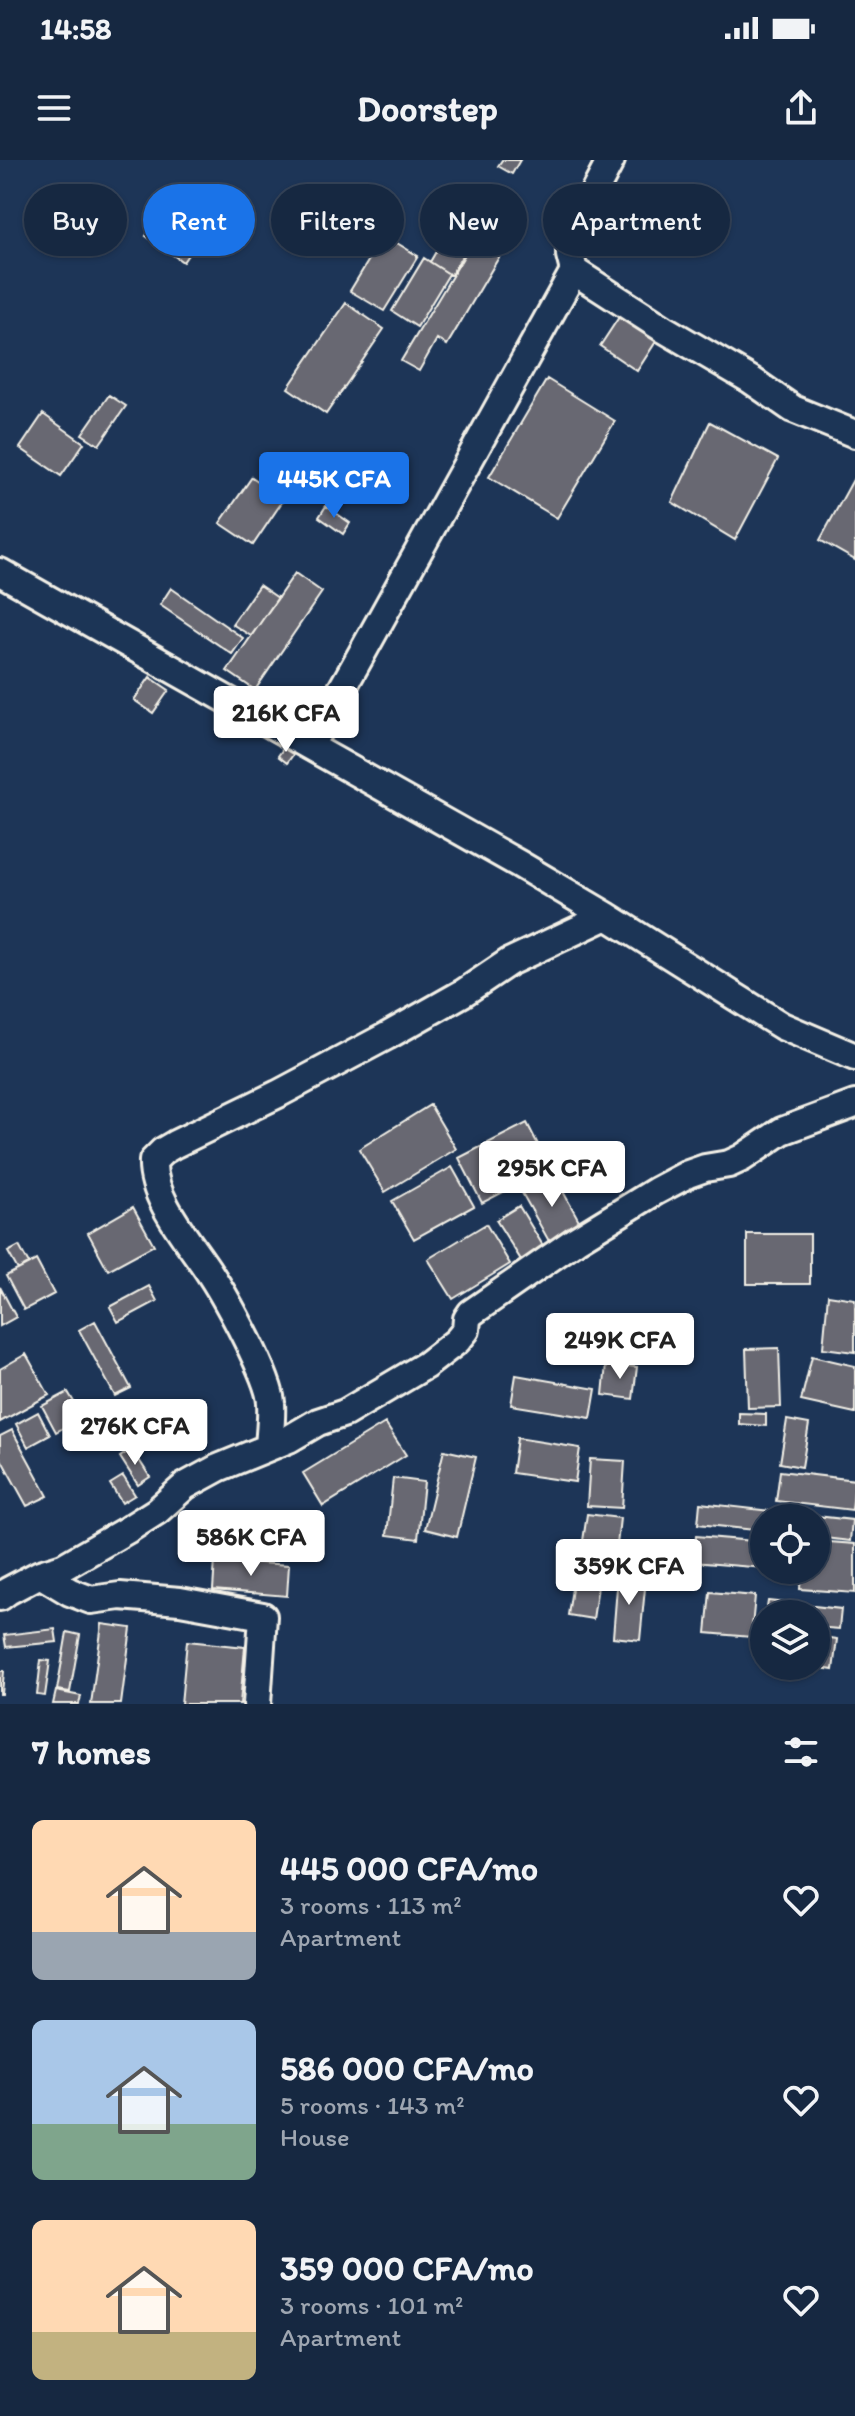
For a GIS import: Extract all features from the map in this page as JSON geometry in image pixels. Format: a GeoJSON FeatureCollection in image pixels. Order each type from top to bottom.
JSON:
{"type":"FeatureCollection","features":[{"type":"Feature","properties":{"kind":"street"},"geometry":{"type":"LineString","coordinates":[[310,745],[574,271],[570,238],[611,160]]}},
{"type":"Feature","properties":{"kind":"street"},"geometry":{"type":"LineString","coordinates":[[574,271],[793,409],[855,434]]}},
{"type":"Feature","properties":{"kind":"street"},"geometry":{"type":"LineString","coordinates":[[0,572],[607,916],[782,1026],[855,1057]]}},
{"type":"Feature","properties":{"kind":"street"},"geometry":{"type":"LineString","coordinates":[[269,1446],[271,1401],[263,1376],[212,1276],[172,1216],[155,1182],[153,1161],[175,1144],[265,1101],[387,1036],[463,993],[509,962],[607,916]]}},
{"type":"Feature","properties":{"kind":"street"},"geometry":{"type":"LineString","coordinates":[[0,1597],[40,1574],[63,1567],[127,1530],[157,1511],[185,1486],[218,1468],[289,1439],[318,1422],[345,1413],[426,1365],[457,1341],[466,1330],[471,1313],[616,1214],[688,1174],[729,1164],[782,1131],[855,1104]]}},
{"type":"Feature","properties":{"kind":"street"},"geometry":{"type":"LineString","coordinates":[[40,1574],[70,1592],[91,1600],[120,1596],[180,1601],[263,1616],[257,1704]]}},
{"type":"Feature","properties":{"kind":"building"},"geometry":{"type":"Polygon","coordinates":[[[502,160],[520,160],[512,174],[498,166],[502,160]]]}},
{"type":"Feature","properties":{"kind":"building"},"geometry":{"type":"Polygon","coordinates":[[[404,247],[418,256],[384,311],[350,291],[371,256],[404,256],[404,247]]]}},
{"type":"Feature","properties":{"kind":"building"},"geometry":{"type":"Polygon","coordinates":[[[433,256],[462,256],[451,275],[430,262],[433,256]]]}},
{"type":"Feature","properties":{"kind":"building"},"geometry":{"type":"Polygon","coordinates":[[[464,256],[500,256],[447,345],[437,339],[419,371],[401,361],[464,256]]]}},
{"type":"Feature","properties":{"kind":"building"},"geometry":{"type":"Polygon","coordinates":[[[424,258],[449,274],[417,327],[392,311],[424,258]]]}},
{"type":"Feature","properties":{"kind":"building"},"geometry":{"type":"Polygon","coordinates":[[[346,303],[384,329],[326,414],[288,388],[346,303]]]}},
{"type":"Feature","properties":{"kind":"building"},"geometry":{"type":"Polygon","coordinates":[[[627,305],[664,329],[637,371],[600,346],[627,305]]]}},
{"type":"Feature","properties":{"kind":"building"},"geometry":{"type":"Polygon","coordinates":[[[547,379],[615,421],[557,518],[489,477],[547,379]]]}},
{"type":"Feature","properties":{"kind":"building"},"geometry":{"type":"Polygon","coordinates":[[[109,395],[126,406],[99,445],[82,434],[109,395]]]}},
{"type":"Feature","properties":{"kind":"building"},"geometry":{"type":"Polygon","coordinates":[[[43,414],[84,443],[61,476],[20,448],[43,414]]]}},
{"type":"Feature","properties":{"kind":"building"},"geometry":{"type":"Polygon","coordinates":[[[710,422],[778,459],[735,540],[672,502],[710,422]]]}},
{"type":"Feature","properties":{"kind":"building"},"geometry":{"type":"Polygon","coordinates":[[[855,476],[855,560],[820,540],[855,476]]]}},
{"type":"Feature","properties":{"kind":"building"},"geometry":{"type":"Polygon","coordinates":[[[252,477],[284,499],[253,545],[220,523],[252,477]]]}},
{"type":"Feature","properties":{"kind":"building"},"geometry":{"type":"Polygon","coordinates":[[[326,506],[350,523],[343,534],[319,517],[326,506]]]}},
{"type":"Feature","properties":{"kind":"building"},"geometry":{"type":"Polygon","coordinates":[[[295,573],[322,592],[255,690],[227,671],[295,573]]]}},
{"type":"Feature","properties":{"kind":"building"},"geometry":{"type":"Polygon","coordinates":[[[259,585],[278,598],[251,636],[232,624],[259,585]]]}},
{"type":"Feature","properties":{"kind":"building"},"geometry":{"type":"Polygon","coordinates":[[[171,588],[243,638],[232,654],[160,605],[171,588]]]}},
{"type":"Feature","properties":{"kind":"building"},"geometry":{"type":"Polygon","coordinates":[[[150,677],[169,690],[153,713],[134,700],[150,677]]]}},
{"type":"Feature","properties":{"kind":"building"},"geometry":{"type":"Polygon","coordinates":[[[285,746],[295,752],[287,763],[278,756],[285,746]]]}},
{"type":"Feature","properties":{"kind":"building"},"geometry":{"type":"Polygon","coordinates":[[[430,1105],[456,1149],[385,1192],[359,1149],[430,1105]]]}},
{"type":"Feature","properties":{"kind":"building"},"geometry":{"type":"Polygon","coordinates":[[[527,1123],[550,1168],[482,1203],[459,1158],[527,1123]]]}},
{"type":"Feature","properties":{"kind":"building"},"geometry":{"type":"Polygon","coordinates":[[[452,1167],[474,1206],[414,1239],[392,1201],[452,1167]]]}},
{"type":"Feature","properties":{"kind":"building"},"geometry":{"type":"Polygon","coordinates":[[[554,1175],[582,1226],[550,1243],[522,1193],[554,1175]]]}},
{"type":"Feature","properties":{"kind":"building"},"geometry":{"type":"Polygon","coordinates":[[[519,1206],[545,1249],[523,1263],[496,1220],[519,1206]]]}},
{"type":"Feature","properties":{"kind":"building"},"geometry":{"type":"Polygon","coordinates":[[[133,1207],[154,1245],[108,1270],[88,1233],[133,1207]]]}},
{"type":"Feature","properties":{"kind":"building"},"geometry":{"type":"Polygon","coordinates":[[[486,1224],[510,1264],[453,1299],[428,1259],[486,1224]]]}},
{"type":"Feature","properties":{"kind":"building"},"geometry":{"type":"Polygon","coordinates":[[[747,1234],[810,1234],[810,1284],[747,1284],[747,1234]]]}},
{"type":"Feature","properties":{"kind":"building"},"geometry":{"type":"Polygon","coordinates":[[[19,1246],[29,1264],[18,1270],[8,1252],[19,1246]]]}},
{"type":"Feature","properties":{"kind":"building"},"geometry":{"type":"Polygon","coordinates":[[[36,1260],[54,1294],[24,1310],[6,1276],[36,1260]]]}},
{"type":"Feature","properties":{"kind":"building"},"geometry":{"type":"Polygon","coordinates":[[[149,1286],[157,1301],[118,1322],[110,1307],[149,1286]]]}},
{"type":"Feature","properties":{"kind":"building"},"geometry":{"type":"Polygon","coordinates":[[[0,1287],[16,1317],[0,1326],[0,1287]]]}},
{"type":"Feature","properties":{"kind":"building"},"geometry":{"type":"Polygon","coordinates":[[[828,1295],[855,1299],[855,1352],[823,1348],[828,1295]]]}},
{"type":"Feature","properties":{"kind":"building"},"geometry":{"type":"Polygon","coordinates":[[[95,1321],[131,1388],[115,1396],[79,1330],[95,1321]]]}},
{"type":"Feature","properties":{"kind":"building"},"geometry":{"type":"Polygon","coordinates":[[[779,1348],[781,1407],[748,1408],[746,1349],[779,1348]]]}},
{"type":"Feature","properties":{"kind":"building"},"geometry":{"type":"Polygon","coordinates":[[[26,1354],[49,1395],[0,1422],[0,1369],[26,1354]]]}},
{"type":"Feature","properties":{"kind":"building"},"geometry":{"type":"Polygon","coordinates":[[[812,1356],[855,1366],[855,1413],[801,1401],[812,1356]]]}},
{"type":"Feature","properties":{"kind":"building"},"geometry":{"type":"Polygon","coordinates":[[[606,1364],[637,1367],[633,1399],[603,1395],[606,1364]]]}},
{"type":"Feature","properties":{"kind":"building"},"geometry":{"type":"Polygon","coordinates":[[[516,1375],[596,1389],[591,1418],[511,1405],[516,1375]]]}},
{"type":"Feature","properties":{"kind":"building"},"geometry":{"type":"Polygon","coordinates":[[[68,1392],[83,1417],[56,1432],[42,1406],[68,1392]]]}},
{"type":"Feature","properties":{"kind":"building"},"geometry":{"type":"Polygon","coordinates":[[[38,1412],[50,1435],[28,1447],[16,1424],[38,1412]]]}},
{"type":"Feature","properties":{"kind":"building"},"geometry":{"type":"Polygon","coordinates":[[[739,1413],[766,1414],[766,1426],[739,1424],[739,1413]]]}},
{"type":"Feature","properties":{"kind":"building"},"geometry":{"type":"Polygon","coordinates":[[[787,1420],[809,1424],[802,1467],[780,1463],[787,1420]]]}},
{"type":"Feature","properties":{"kind":"building"},"geometry":{"type":"Polygon","coordinates":[[[385,1423],[406,1455],[323,1506],[303,1473],[385,1423]]]}},
{"type":"Feature","properties":{"kind":"building"},"geometry":{"type":"Polygon","coordinates":[[[12,1430],[48,1496],[27,1506],[0,1457],[0,1436],[12,1430]]]}},
{"type":"Feature","properties":{"kind":"building"},"geometry":{"type":"Polygon","coordinates":[[[517,1438],[580,1448],[575,1482],[512,1473],[517,1438]]]}},
{"type":"Feature","properties":{"kind":"building"},"geometry":{"type":"Polygon","coordinates":[[[132,1449],[150,1477],[138,1485],[120,1457],[132,1449]]]}},
{"type":"Feature","properties":{"kind":"building"},"geometry":{"type":"Polygon","coordinates":[[[444,1450],[476,1457],[457,1537],[425,1529],[444,1450]]]}},
{"type":"Feature","properties":{"kind":"building"},"geometry":{"type":"Polygon","coordinates":[[[590,1459],[625,1461],[622,1508],[587,1506],[590,1459]]]}},
{"type":"Feature","properties":{"kind":"building"},"geometry":{"type":"Polygon","coordinates":[[[780,1471],[855,1480],[852,1510],[830,1507],[830,1504],[776,1501],[780,1471]]]}},
{"type":"Feature","properties":{"kind":"building"},"geometry":{"type":"Polygon","coordinates":[[[123,1476],[135,1495],[122,1503],[110,1484],[123,1476]]]}},
{"type":"Feature","properties":{"kind":"building"},"geometry":{"type":"Polygon","coordinates":[[[393,1478],[424,1482],[418,1539],[387,1535],[393,1478]]]}},
{"type":"Feature","properties":{"kind":"building"},"geometry":{"type":"Polygon","coordinates":[[[700,1503],[750,1509],[750,1530],[698,1524],[700,1503]]]}},
{"type":"Feature","properties":{"kind":"building"},"geometry":{"type":"Polygon","coordinates":[[[587,1514],[620,1518],[617,1545],[583,1541],[587,1514]]]}},
{"type":"Feature","properties":{"kind":"building"},"geometry":{"type":"Polygon","coordinates":[[[830,1518],[852,1520],[850,1541],[830,1539],[830,1518]]]}},
{"type":"Feature","properties":{"kind":"building"},"geometry":{"type":"Polygon","coordinates":[[[696,1536],[750,1541],[750,1567],[693,1562],[696,1536]]]}},
{"type":"Feature","properties":{"kind":"building"},"geometry":{"type":"Polygon","coordinates":[[[830,1542],[855,1544],[855,1593],[800,1589],[800,1584],[830,1584],[830,1542]]]}},
{"type":"Feature","properties":{"kind":"building"},"geometry":{"type":"Polygon","coordinates":[[[215,1560],[289,1565],[287,1596],[213,1590],[215,1560]]]}},
{"type":"Feature","properties":{"kind":"building"},"geometry":{"type":"Polygon","coordinates":[[[574,1575],[599,1579],[593,1619],[568,1615],[574,1575]]]}},
{"type":"Feature","properties":{"kind":"building"},"geometry":{"type":"Polygon","coordinates":[[[618,1575],[646,1578],[640,1640],[613,1637],[618,1575]]]}},
{"type":"Feature","properties":{"kind":"building"},"geometry":{"type":"Polygon","coordinates":[[[710,1592],[755,1596],[755,1600],[750,1600],[750,1637],[706,1633],[710,1592]]]}},
{"type":"Feature","properties":{"kind":"building"},"geometry":{"type":"Polygon","coordinates":[[[830,1608],[841,1609],[839,1629],[830,1628],[830,1608]]]}},
{"type":"Feature","properties":{"kind":"building"},"geometry":{"type":"Polygon","coordinates":[[[102,1624],[131,1628],[121,1704],[91,1704],[102,1624]]]}},
{"type":"Feature","properties":{"kind":"building"},"geometry":{"type":"Polygon","coordinates":[[[55,1629],[57,1642],[6,1647],[4,1635],[55,1629]]]}},
{"type":"Feature","properties":{"kind":"building"},"geometry":{"type":"Polygon","coordinates":[[[67,1632],[80,1635],[70,1692],[57,1690],[67,1632]]]}},
{"type":"Feature","properties":{"kind":"building"},"geometry":{"type":"Polygon","coordinates":[[[830,1638],[837,1639],[833,1670],[830,1670],[830,1638]]]}},
{"type":"Feature","properties":{"kind":"building"},"geometry":{"type":"Polygon","coordinates":[[[187,1641],[245,1647],[240,1704],[181,1704],[187,1641]]]}},
{"type":"Feature","properties":{"kind":"building"},"geometry":{"type":"Polygon","coordinates":[[[41,1660],[50,1661],[45,1696],[37,1695],[41,1660]]]}},
{"type":"Feature","properties":{"kind":"building"},"geometry":{"type":"Polygon","coordinates":[[[0,1671],[4,1671],[2,1694],[0,1694],[0,1671]]]}},
{"type":"Feature","properties":{"kind":"building"},"geometry":{"type":"Polygon","coordinates":[[[56,1691],[81,1696],[79,1704],[53,1704],[56,1691]]]}}]}
